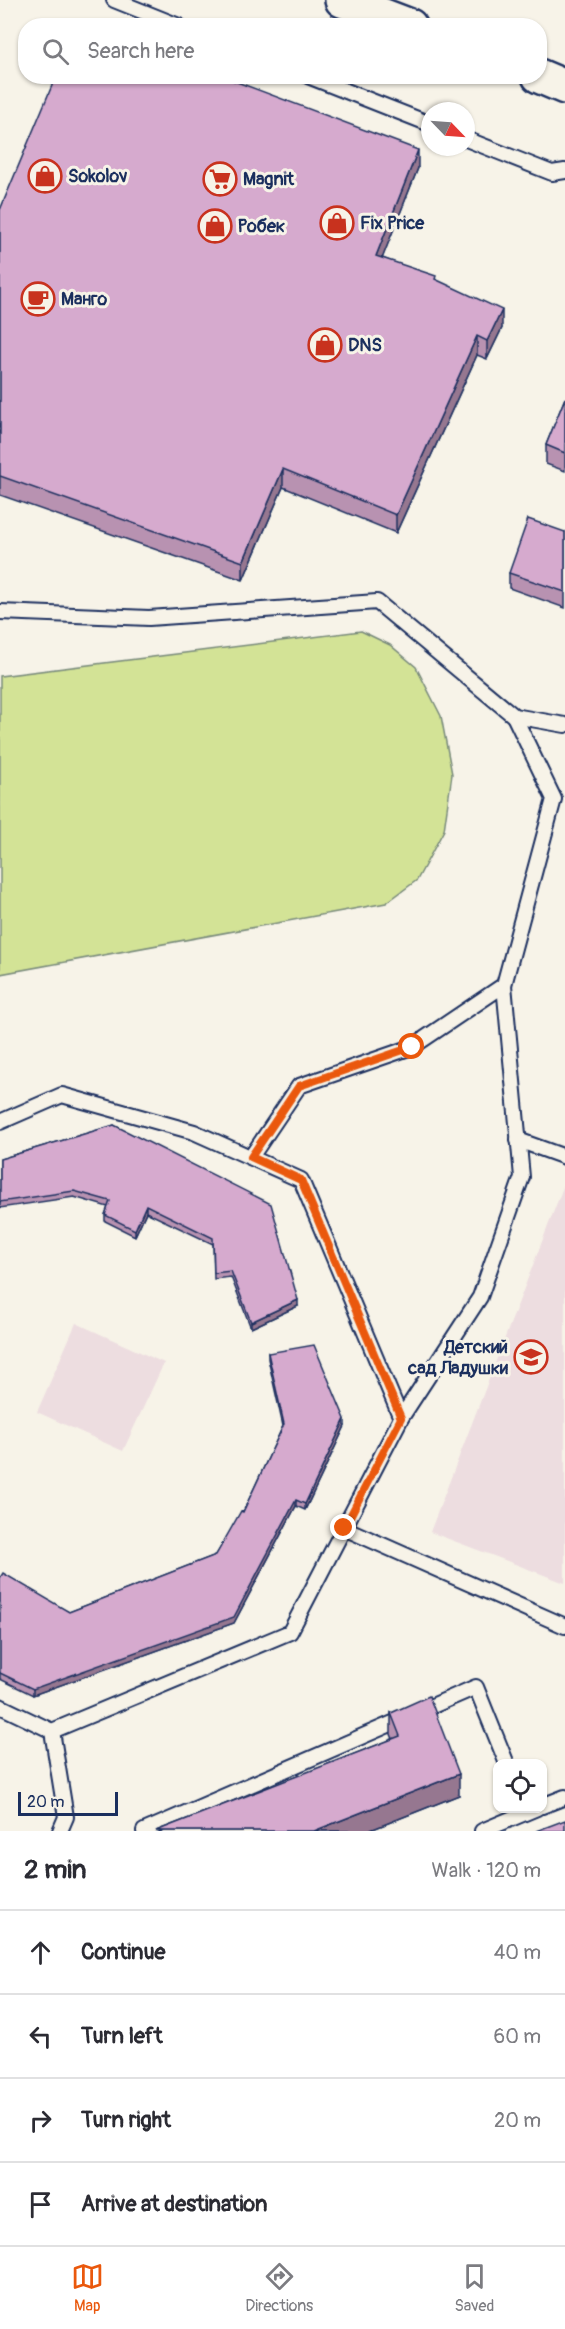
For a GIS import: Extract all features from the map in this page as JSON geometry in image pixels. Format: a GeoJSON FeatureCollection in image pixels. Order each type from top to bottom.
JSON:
{"type":"FeatureCollection","features":[{"type":"Feature","properties":{"kind":"main road"},"geometry":{"type":"LineString","coordinates":[[342,0],[389,18]]}},
{"type":"Feature","properties":{"kind":"main road"},"geometry":{"type":"LineString","coordinates":[[547,79],[565,87]]}},
{"type":"Feature","properties":{"kind":"lane"},"geometry":{"type":"LineString","coordinates":[[114,0],[159,18]]}},
{"type":"Feature","properties":{"kind":"lane"},"geometry":{"type":"LineString","coordinates":[[328,84],[421,120]]}},
{"type":"Feature","properties":{"kind":"lane"},"geometry":{"type":"LineString","coordinates":[[475,143],[552,173],[565,171]]}},
{"type":"Feature","properties":{"kind":"lane"},"geometry":{"type":"LineString","coordinates":[[0,612],[149,618],[377,602],[514,716],[554,799],[504,985],[522,1177],[480,1297],[401,1418],[290,1632],[52,1731],[0,1706]]}},
{"type":"Feature","properties":{"kind":"lane"},"geometry":{"type":"LineString","coordinates":[[514,716],[565,725]]}},
{"type":"Feature","properties":{"kind":"lane"},"geometry":{"type":"LineString","coordinates":[[251,1157],[299,1086],[412,1047],[504,985]]}},
{"type":"Feature","properties":{"kind":"lane"},"geometry":{"type":"LineString","coordinates":[[0,1122],[62,1095],[194,1131],[301,1180],[401,1418]]}},
{"type":"Feature","properties":{"kind":"lane"},"geometry":{"type":"LineString","coordinates":[[518,1140],[565,1157]]}},
{"type":"Feature","properties":{"kind":"lane"},"geometry":{"type":"LineString","coordinates":[[344,1528],[565,1626]]}},
{"type":"Feature","properties":{"kind":"lane"},"geometry":{"type":"LineString","coordinates":[[144,1831],[476,1688],[505,1759]]}},
{"type":"Feature","properties":{"kind":"lane"},"geometry":{"type":"LineString","coordinates":[[52,1731],[66,1816],[60,1831]]}},
{"type":"Feature","properties":{"kind":"lane"},"geometry":{"type":"LineString","coordinates":[[547,1804],[565,1797]]}},
{"type":"Feature","properties":{"kind":"lane"},"geometry":{"type":"LineString","coordinates":[[482,1831],[523,1813]]}},
{"type":"Feature","properties":{"kind":"shaded area","name":"Детский сад Ладушки"},"geometry":{"type":"Polygon","coordinates":[[[565,1182],[565,1583],[430,1532],[565,1182]]]}},
{"type":"Feature","properties":{"kind":"shaded area"},"geometry":{"type":"Polygon","coordinates":[[[76,1323],[164,1363],[123,1451],[37,1412],[76,1323]]]}},
{"type":"Feature","properties":{"kind":"green space"},"geometry":{"type":"Polygon","coordinates":[[[361,631],[390,645],[416,667],[441,716],[452,774],[444,830],[417,880],[386,903],[0,974],[0,676],[361,631]]]}},
{"type":"Feature","properties":{"kind":"building"},"geometry":{"type":"Polygon","coordinates":[[[53,84],[242,84],[418,150],[376,256],[436,276],[435,279],[502,310],[487,341],[477,336],[396,515],[283,469],[243,562],[0,476],[0,210],[53,84]]]}},
{"type":"Feature","properties":{"kind":"building"},"geometry":{"type":"Polygon","coordinates":[[[565,398],[565,453],[546,445],[565,398]]]}},
{"type":"Feature","properties":{"kind":"building"},"geometry":{"type":"Polygon","coordinates":[[[528,519],[565,532],[565,592],[509,573],[528,519]]]}},
{"type":"Feature","properties":{"kind":"building"},"geometry":{"type":"Polygon","coordinates":[[[114,1125],[271,1204],[298,1300],[251,1322],[231,1271],[214,1273],[213,1238],[146,1205],[135,1230],[105,1215],[110,1201],[74,1191],[0,1202],[0,1159],[114,1125]]]}},
{"type":"Feature","properties":{"kind":"building"},"geometry":{"type":"Polygon","coordinates":[[[314,1345],[345,1419],[305,1504],[296,1500],[234,1617],[33,1689],[0,1673],[0,1578],[3,1573],[69,1612],[216,1555],[241,1511],[243,1512],[284,1424],[268,1353],[314,1345]]]}},
{"type":"Feature","properties":{"kind":"building"},"geometry":{"type":"Polygon","coordinates":[[[429,1696],[459,1774],[314,1831],[156,1831],[400,1736],[391,1713],[429,1696]]]}},
{"type":"Feature","properties":{"kind":"building"},"geometry":{"type":"Polygon","coordinates":[[[565,1820],[565,1831],[536,1831],[565,1820]]]}},
{"type":"Feature","properties":{"kind":"place","name":"Sokolov"},"geometry":{"type":"Point","coordinates":[45,176]}},
{"type":"Feature","properties":{"kind":"place","name":"Magnit"},"geometry":{"type":"Point","coordinates":[220,179]}},
{"type":"Feature","properties":{"kind":"place","name":"Fix Price"},"geometry":{"type":"Point","coordinates":[337,223]}},
{"type":"Feature","properties":{"kind":"place","name":"Робек"},"geometry":{"type":"Point","coordinates":[215,226]}},
{"type":"Feature","properties":{"kind":"place","name":"Манго"},"geometry":{"type":"Point","coordinates":[38,299]}},
{"type":"Feature","properties":{"kind":"place","name":"DNS"},"geometry":{"type":"Point","coordinates":[325,345]}},
{"type":"Feature","properties":{"kind":"place","name":"Детский сад Ладушки"},"geometry":{"type":"Point","coordinates":[531,1357]}},
{"type":"Feature","properties":{"kind":"route"},"geometry":{"type":"LineString","coordinates":[[344,1528],[401,1418],[301,1180],[251,1157],[299,1086],[412,1047]]}}]}
